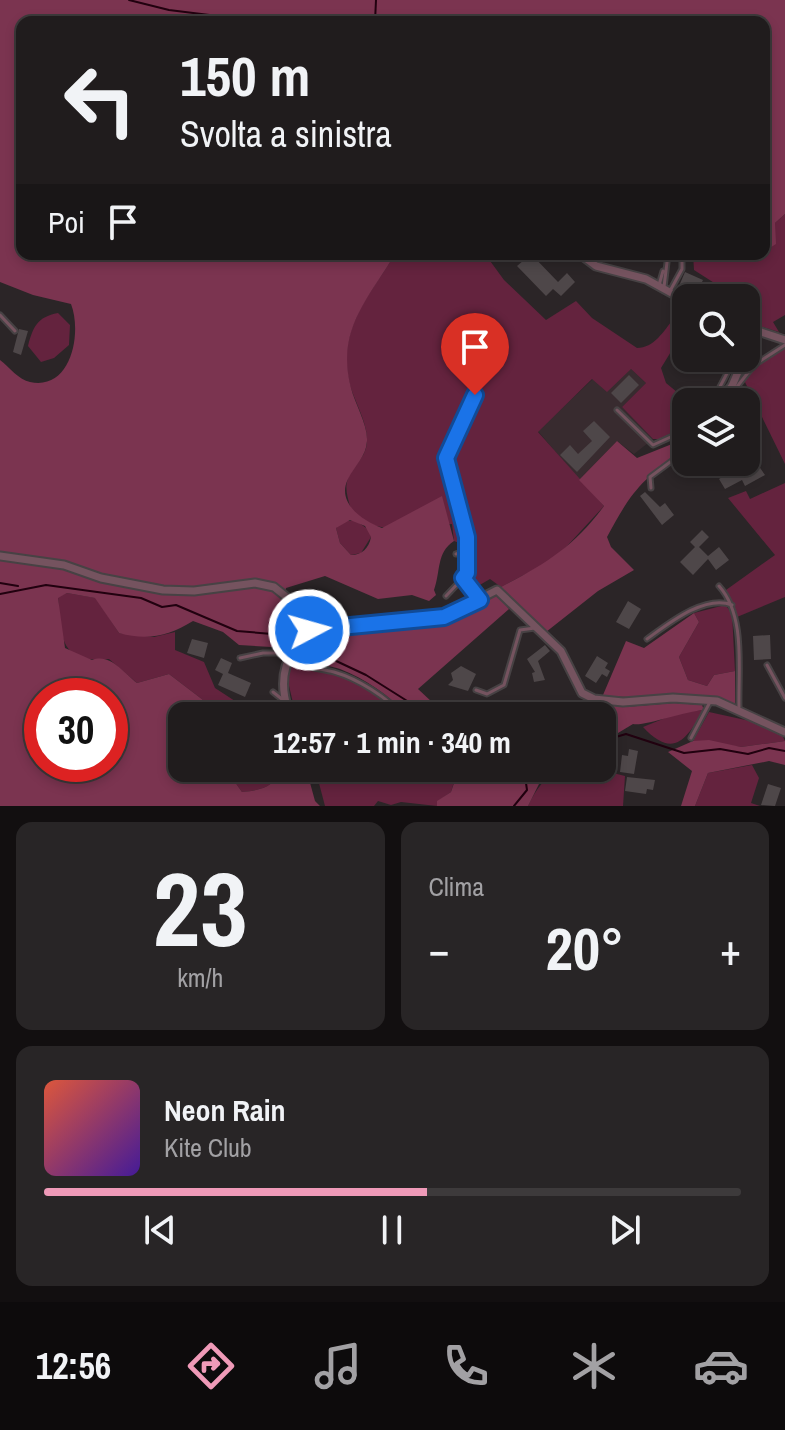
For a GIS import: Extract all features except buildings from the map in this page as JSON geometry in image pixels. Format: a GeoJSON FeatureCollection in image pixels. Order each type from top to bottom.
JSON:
{"type":"FeatureCollection","features":[{"type":"Feature","properties":{"kind":"street"},"geometry":{"type":"LineString","coordinates":[[588,260],[596,266],[672,293]]}},
{"type":"Feature","properties":{"kind":"street"},"geometry":{"type":"LineString","coordinates":[[760,332],[785,342]]}},
{"type":"Feature","properties":{"kind":"street"},"geometry":{"type":"LineString","coordinates":[[0,556],[64,565],[101,578],[163,590],[194,591],[255,583],[274,587],[309,615],[309,630],[295,646],[283,673],[287,702]]}},
{"type":"Feature","properties":{"kind":"street"},"geometry":{"type":"LineString","coordinates":[[309,630],[444,617],[480,600],[495,588],[561,651],[582,693],[594,699],[710,701],[785,732]]}},
{"type":"Feature","properties":{"kind":"lane"},"geometry":{"type":"LineString","coordinates":[[664,288],[667,260]]}},
{"type":"Feature","properties":{"kind":"lane"},"geometry":{"type":"LineString","coordinates":[[664,288],[682,269],[682,260]]}},
{"type":"Feature","properties":{"kind":"lane"},"geometry":{"type":"LineString","coordinates":[[663,271],[664,288]]}},
{"type":"Feature","properties":{"kind":"lane"},"geometry":{"type":"LineString","coordinates":[[0,315],[15,331]]}},
{"type":"Feature","properties":{"kind":"lane"},"geometry":{"type":"LineString","coordinates":[[734,388],[754,365],[785,342]]}},
{"type":"Feature","properties":{"kind":"lane"},"geometry":{"type":"LineString","coordinates":[[446,596],[467,573],[467,551],[462,513],[446,458],[475,395]]}},
{"type":"Feature","properties":{"kind":"lane"},"geometry":{"type":"LineString","coordinates":[[617,410],[653,445],[672,436]]}},
{"type":"Feature","properties":{"kind":"lane"},"geometry":{"type":"LineString","coordinates":[[651,488],[650,477],[672,461]]}},
{"type":"Feature","properties":{"kind":"lane"},"geometry":{"type":"LineString","coordinates":[[456,554],[467,551]]}},
{"type":"Feature","properties":{"kind":"lane"},"geometry":{"type":"LineString","coordinates":[[463,578],[480,600]]}},
{"type":"Feature","properties":{"kind":"lane"},"geometry":{"type":"LineString","coordinates":[[719,586],[732,605],[736,621],[739,711]]}},
{"type":"Feature","properties":{"kind":"lane"},"geometry":{"type":"LineString","coordinates":[[647,639],[694,607],[732,605]]}},
{"type":"Feature","properties":{"kind":"lane"},"geometry":{"type":"LineString","coordinates":[[476,690],[487,694],[504,685],[520,630],[535,628]]}},
{"type":"Feature","properties":{"kind":"lane"},"geometry":{"type":"LineString","coordinates":[[240,658],[295,646],[308,668],[336,672],[371,690],[386,702]]}},
{"type":"Feature","properties":{"kind":"lane"},"geometry":{"type":"LineString","coordinates":[[767,665],[785,698]]}},
{"type":"Feature","properties":{"kind":"lane"},"geometry":{"type":"LineString","coordinates":[[273,692],[283,702]]}},
{"type":"Feature","properties":{"kind":"lane"},"geometry":{"type":"LineString","coordinates":[[691,738],[710,701]]}},
{"type":"Feature","properties":{"kind":"shaded area"},"geometry":{"type":"Polygon","coordinates":[[[0,0],[785,0],[785,214],[775,223],[776,244],[770,248],[770,16],[16,16],[16,260],[391,260],[365,302],[351,333],[347,368],[367,441],[348,479],[346,496],[353,510],[382,528],[442,496],[454,541],[442,557],[434,590],[436,595],[429,601],[412,595],[378,599],[325,576],[286,588],[284,597],[307,619],[305,629],[289,648],[239,645],[223,632],[193,621],[158,636],[139,637],[119,633],[95,598],[67,593],[58,598],[65,648],[92,660],[110,661],[137,683],[169,674],[206,702],[168,702],[168,782],[235,782],[242,792],[256,790],[272,782],[310,782],[315,801],[320,806],[0,806],[0,360],[26,381],[44,382],[56,378],[64,369],[74,343],[71,304],[33,295],[0,282],[0,0]],[[350,520],[336,528],[340,543],[351,555],[364,550],[371,537],[365,526],[350,520]]]}},
{"type":"Feature","properties":{"kind":"shaded area"},"geometry":{"type":"Polygon","coordinates":[[[785,214],[785,315],[773,322],[779,332],[760,326],[760,284],[716,284],[694,270],[693,260],[770,260],[770,237],[775,223],[785,214]]]}},
{"type":"Feature","properties":{"kind":"shaded area"},"geometry":{"type":"Polygon","coordinates":[[[391,260],[489,260],[504,280],[546,320],[576,301],[592,318],[637,348],[654,342],[672,320],[672,350],[661,368],[666,383],[672,388],[672,433],[653,439],[622,407],[646,383],[631,369],[607,392],[592,379],[538,432],[604,506],[556,558],[501,587],[490,579],[478,586],[483,595],[480,597],[466,581],[476,563],[470,547],[454,541],[452,524],[381,527],[357,517],[350,506],[347,482],[367,446],[365,425],[349,381],[347,362],[348,344],[358,313],[391,260]]]}},
{"type":"Feature","properties":{"kind":"shaded area"},"geometry":{"type":"Polygon","coordinates":[[[58,313],[70,325],[69,345],[54,358],[41,362],[28,346],[32,333],[41,320],[58,313]]]}},
{"type":"Feature","properties":{"kind":"shaded area"},"geometry":{"type":"Polygon","coordinates":[[[785,348],[785,464],[760,413],[760,388],[748,388],[744,380],[751,372],[760,372],[760,363],[785,348]]]}},
{"type":"Feature","properties":{"kind":"shaded area"},"geometry":{"type":"Polygon","coordinates":[[[631,369],[646,383],[622,407],[653,439],[634,454],[617,441],[579,480],[538,431],[593,379],[631,369]]]}},
{"type":"Feature","properties":{"kind":"shaded area"},"geometry":{"type":"Polygon","coordinates":[[[617,441],[637,458],[672,444],[672,460],[637,489],[607,537],[611,547],[634,570],[598,591],[546,632],[501,587],[570,544],[604,506],[579,480],[617,441]]]}},
{"type":"Feature","properties":{"kind":"shaded area"},"geometry":{"type":"Polygon","coordinates":[[[785,483],[785,597],[737,617],[726,590],[775,555],[728,498],[746,491],[750,499],[785,483]]]}},
{"type":"Feature","properties":{"kind":"shaded area"},"geometry":{"type":"Polygon","coordinates":[[[355,520],[369,530],[371,537],[361,553],[351,555],[340,543],[336,528],[341,522],[355,520]]]}},
{"type":"Feature","properties":{"kind":"shaded area"},"geometry":{"type":"Polygon","coordinates":[[[67,593],[96,598],[119,633],[154,637],[175,632],[175,650],[204,662],[215,688],[236,702],[206,702],[169,674],[137,683],[109,659],[80,657],[66,645],[62,636],[58,597],[67,593]]]}},
{"type":"Feature","properties":{"kind":"shaded area"},"geometry":{"type":"Polygon","coordinates":[[[496,593],[509,609],[418,689],[432,702],[393,702],[359,678],[340,669],[305,661],[294,653],[312,633],[442,622],[496,593]]]}},
{"type":"Feature","properties":{"kind":"shaded area"},"geometry":{"type":"Polygon","coordinates":[[[725,605],[732,613],[735,671],[714,675],[707,686],[688,680],[679,657],[699,622],[694,613],[725,605]]]}},
{"type":"Feature","properties":{"kind":"shaded area"},"geometry":{"type":"Polygon","coordinates":[[[694,613],[699,622],[679,657],[688,680],[707,686],[714,675],[735,671],[735,705],[707,696],[603,695],[626,641],[644,648],[694,613]]]}},
{"type":"Feature","properties":{"kind":"shaded area"},"geometry":{"type":"Polygon","coordinates":[[[291,656],[307,668],[336,675],[384,702],[293,702],[287,677],[291,656]]]}},
{"type":"Feature","properties":{"kind":"shaded area"},"geometry":{"type":"Polygon","coordinates":[[[674,703],[702,705],[704,710],[633,724],[616,734],[616,705],[674,703]]]}},
{"type":"Feature","properties":{"kind":"shaded area"},"geometry":{"type":"Polygon","coordinates":[[[704,710],[685,737],[671,744],[654,737],[643,727],[680,712],[704,710]]]}},
{"type":"Feature","properties":{"kind":"shaded area"},"geometry":{"type":"Polygon","coordinates":[[[709,712],[750,721],[782,735],[785,741],[741,747],[693,741],[709,712]]]}},
{"type":"Feature","properties":{"kind":"shaded area"},"geometry":{"type":"Polygon","coordinates":[[[709,740],[741,747],[785,741],[785,765],[769,761],[708,773],[695,806],[681,806],[692,771],[668,752],[693,741],[709,740]]]}},
{"type":"Feature","properties":{"kind":"shaded area"},"geometry":{"type":"Polygon","coordinates":[[[752,765],[759,778],[751,803],[760,806],[695,806],[708,773],[752,765]]]}},
{"type":"Feature","properties":{"kind":"shaded area"},"geometry":{"type":"Polygon","coordinates":[[[616,774],[625,776],[623,806],[528,806],[542,784],[616,782],[616,774]]]}},
{"type":"Feature","properties":{"kind":"shaded area"},"geometry":{"type":"Polygon","coordinates":[[[235,782],[272,782],[256,790],[242,792],[235,782]]]}},
{"type":"Feature","properties":{"kind":"shaded area"},"geometry":{"type":"Polygon","coordinates":[[[319,782],[454,782],[451,792],[438,801],[437,806],[401,802],[391,805],[378,801],[374,806],[325,806],[319,782]]]}},
{"type":"Feature","properties":{"kind":"shaded area"},"geometry":{"type":"Polygon","coordinates":[[[454,782],[540,782],[528,806],[437,806],[437,801],[451,792],[454,782]]]}},
{"type":"Feature","properties":{"kind":"waterway"},"geometry":{"type":"LineString","coordinates":[[129,0],[169,10],[218,16]]}},
{"type":"Feature","properties":{"kind":"waterway"},"geometry":{"type":"LineString","coordinates":[[375,16],[376,0]]}},
{"type":"Feature","properties":{"kind":"waterway"},"geometry":{"type":"LineString","coordinates":[[598,260],[604,264]]}},
{"type":"Feature","properties":{"kind":"waterway"},"geometry":{"type":"LineString","coordinates":[[766,330],[785,335]]}},
{"type":"Feature","properties":{"kind":"waterway"},"geometry":{"type":"LineString","coordinates":[[0,583],[18,586]]}},
{"type":"Feature","properties":{"kind":"waterway"},"geometry":{"type":"LineString","coordinates":[[0,594],[46,585],[141,598],[162,607],[176,605],[237,631],[284,635],[294,641]]}},
{"type":"Feature","properties":{"kind":"waterway"},"geometry":{"type":"LineString","coordinates":[[300,644],[366,675],[409,702]]}},
{"type":"Feature","properties":{"kind":"waterway"},"geometry":{"type":"LineString","coordinates":[[616,737],[626,734],[684,753],[720,749],[748,754],[769,748],[785,751]]}},
{"type":"Feature","properties":{"kind":"waterway"},"geometry":{"type":"LineString","coordinates":[[514,806],[527,790],[526,782]]}},
{"type":"Feature","properties":{"kind":"route"},"geometry":{"type":"LineString","coordinates":[[309,630],[444,617],[480,600],[463,578],[467,573],[467,537],[446,458],[475,395]]}}]}
